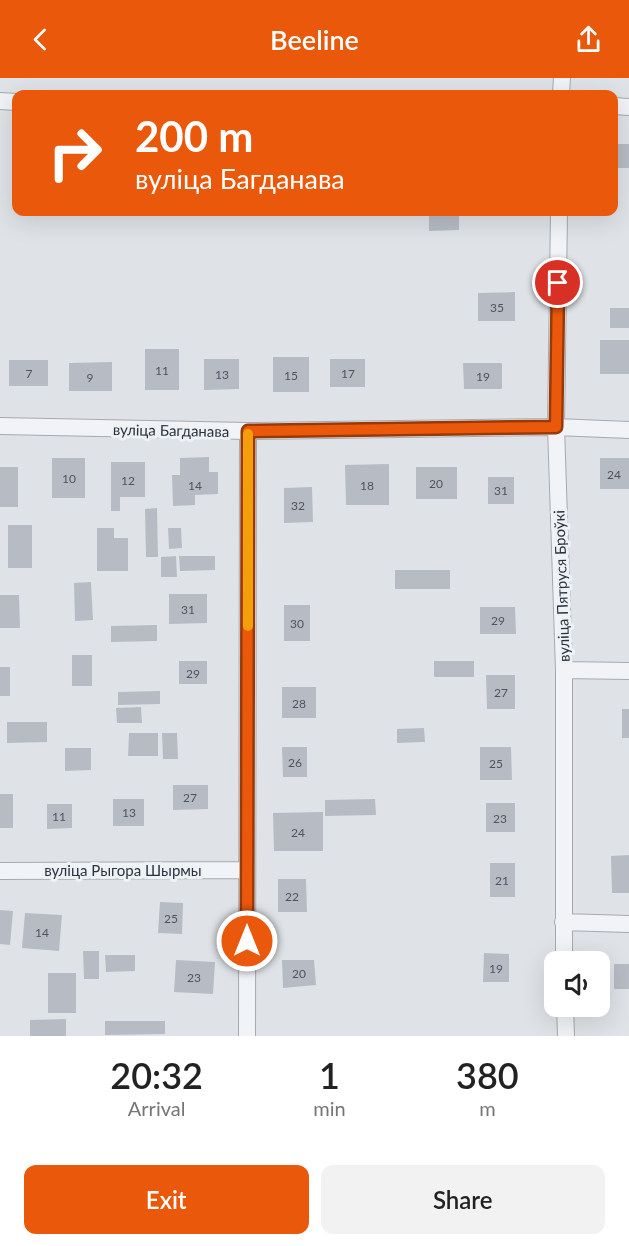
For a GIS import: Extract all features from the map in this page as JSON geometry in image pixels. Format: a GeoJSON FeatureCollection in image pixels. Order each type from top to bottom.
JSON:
{"type":"FeatureCollection","features":[{"type":"Feature","properties":{"kind":"street","name":"вуліца Пятруся Броўкі"},"geometry":{"type":"LineString","coordinates":[[559,216],[556,427],[564,670],[564,951]]}},
{"type":"Feature","properties":{"kind":"street","name":"вуліца Багданава"},"geometry":{"type":"LineString","coordinates":[[0,426],[248,431],[556,427],[629,430]]}},
{"type":"Feature","properties":{"kind":"street"},"geometry":{"type":"LineString","coordinates":[[247,1036],[248,431]]}},
{"type":"Feature","properties":{"kind":"street"},"geometry":{"type":"LineString","coordinates":[[564,670],[629,671]]}},
{"type":"Feature","properties":{"kind":"street","name":"вуліца Рыгора Шырмы"},"geometry":{"type":"LineString","coordinates":[[0,871],[247,870]]}},
{"type":"Feature","properties":{"kind":"street"},"geometry":{"type":"LineString","coordinates":[[563,922],[629,924]]}},
{"type":"Feature","properties":{"kind":"street"},"geometry":{"type":"LineString","coordinates":[[565,1017],[566,1036]]}},
{"type":"Feature","properties":{"kind":"building"},"geometry":{"type":"Polygon","coordinates":[[[618,144],[629,144],[629,168],[618,168],[618,144]]]}},
{"type":"Feature","properties":{"kind":"building"},"geometry":{"type":"Polygon","coordinates":[[[429,216],[459,216],[459,230],[429,231],[429,216]]]}},
{"type":"Feature","properties":{"kind":"building"},"geometry":{"type":"Polygon","coordinates":[[[515,292],[515,321],[478,321],[478,293],[515,292]]]}},
{"type":"Feature","properties":{"kind":"building"},"geometry":{"type":"Polygon","coordinates":[[[610,308],[629,308],[629,328],[610,328],[610,308]]]}},
{"type":"Feature","properties":{"kind":"building"},"geometry":{"type":"Polygon","coordinates":[[[600,340],[629,340],[629,374],[600,374],[600,340]]]}},
{"type":"Feature","properties":{"kind":"building"},"geometry":{"type":"Polygon","coordinates":[[[145,349],[179,349],[179,390],[145,390],[145,349]]]}},
{"type":"Feature","properties":{"kind":"building"},"geometry":{"type":"Polygon","coordinates":[[[273,357],[309,357],[309,392],[273,392],[273,357]]]}},
{"type":"Feature","properties":{"kind":"building"},"geometry":{"type":"Polygon","coordinates":[[[204,359],[239,359],[239,389],[204,390],[204,359]]]}},
{"type":"Feature","properties":{"kind":"building"},"geometry":{"type":"Polygon","coordinates":[[[330,359],[365,359],[365,387],[330,387],[330,359]]]}},
{"type":"Feature","properties":{"kind":"building"},"geometry":{"type":"Polygon","coordinates":[[[9,360],[48,360],[48,386],[9,386],[9,360]]]}},
{"type":"Feature","properties":{"kind":"building"},"geometry":{"type":"Polygon","coordinates":[[[112,362],[112,391],[69,391],[69,363],[112,362]]]}},
{"type":"Feature","properties":{"kind":"building"},"geometry":{"type":"Polygon","coordinates":[[[463,363],[502,363],[502,389],[464,389],[463,363]]]}},
{"type":"Feature","properties":{"kind":"building"},"geometry":{"type":"Polygon","coordinates":[[[209,457],[209,472],[218,472],[218,494],[195,495],[195,505],[173,506],[172,475],[180,475],[180,458],[209,457]]]}},
{"type":"Feature","properties":{"kind":"building"},"geometry":{"type":"Polygon","coordinates":[[[52,458],[85,458],[85,498],[52,498],[52,458]]]}},
{"type":"Feature","properties":{"kind":"building"},"geometry":{"type":"Polygon","coordinates":[[[600,458],[629,458],[629,489],[600,489],[600,458]]]}},
{"type":"Feature","properties":{"kind":"building"},"geometry":{"type":"Polygon","coordinates":[[[111,462],[145,462],[145,497],[120,497],[120,511],[111,511],[111,462]]]}},
{"type":"Feature","properties":{"kind":"building"},"geometry":{"type":"Polygon","coordinates":[[[389,464],[389,505],[346,505],[345,465],[389,464]]]}},
{"type":"Feature","properties":{"kind":"building"},"geometry":{"type":"Polygon","coordinates":[[[0,467],[18,467],[18,507],[0,507],[0,467]]]}},
{"type":"Feature","properties":{"kind":"building"},"geometry":{"type":"Polygon","coordinates":[[[416,467],[457,467],[457,499],[416,499],[416,467]]]}},
{"type":"Feature","properties":{"kind":"building"},"geometry":{"type":"Polygon","coordinates":[[[488,477],[514,477],[514,504],[488,504],[488,477]]]}},
{"type":"Feature","properties":{"kind":"building"},"geometry":{"type":"Polygon","coordinates":[[[312,487],[313,522],[284,523],[284,488],[312,487]]]}},
{"type":"Feature","properties":{"kind":"building"},"geometry":{"type":"Polygon","coordinates":[[[157,508],[158,557],[146,557],[145,509],[157,508]]]}},
{"type":"Feature","properties":{"kind":"building"},"geometry":{"type":"Polygon","coordinates":[[[8,525],[32,525],[32,568],[8,568],[8,525]]]}},
{"type":"Feature","properties":{"kind":"building"},"geometry":{"type":"Polygon","coordinates":[[[97,528],[114,528],[114,538],[128,538],[128,571],[97,571],[97,528]]]}},
{"type":"Feature","properties":{"kind":"building"},"geometry":{"type":"Polygon","coordinates":[[[168,528],[181,528],[182,548],[169,549],[168,528]]]}},
{"type":"Feature","properties":{"kind":"building"},"geometry":{"type":"Polygon","coordinates":[[[176,556],[177,577],[161,577],[161,557],[176,556]]]}},
{"type":"Feature","properties":{"kind":"building"},"geometry":{"type":"Polygon","coordinates":[[[179,556],[215,556],[215,570],[180,571],[179,556]]]}},
{"type":"Feature","properties":{"kind":"building"},"geometry":{"type":"Polygon","coordinates":[[[395,570],[450,570],[450,589],[395,589],[395,570]]]}},
{"type":"Feature","properties":{"kind":"building"},"geometry":{"type":"Polygon","coordinates":[[[91,582],[93,620],[75,621],[74,583],[91,582]]]}},
{"type":"Feature","properties":{"kind":"building"},"geometry":{"type":"Polygon","coordinates":[[[169,594],[207,594],[207,623],[169,624],[169,594]]]}},
{"type":"Feature","properties":{"kind":"building"},"geometry":{"type":"Polygon","coordinates":[[[0,595],[19,595],[20,628],[0,628],[0,595]]]}},
{"type":"Feature","properties":{"kind":"building"},"geometry":{"type":"Polygon","coordinates":[[[284,605],[310,605],[310,641],[284,641],[284,605]]]}},
{"type":"Feature","properties":{"kind":"building"},"geometry":{"type":"Polygon","coordinates":[[[480,607],[515,607],[516,634],[480,634],[480,607]]]}},
{"type":"Feature","properties":{"kind":"building"},"geometry":{"type":"Polygon","coordinates":[[[157,625],[157,641],[111,642],[111,626],[157,625]]]}},
{"type":"Feature","properties":{"kind":"building"},"geometry":{"type":"Polygon","coordinates":[[[72,655],[92,655],[92,686],[72,686],[72,655]]]}},
{"type":"Feature","properties":{"kind":"building"},"geometry":{"type":"Polygon","coordinates":[[[179,661],[207,661],[207,684],[179,684],[179,661]]]}},
{"type":"Feature","properties":{"kind":"building"},"geometry":{"type":"Polygon","coordinates":[[[434,661],[474,661],[474,677],[434,677],[434,661]]]}},
{"type":"Feature","properties":{"kind":"building"},"geometry":{"type":"Polygon","coordinates":[[[0,667],[10,667],[10,696],[0,696],[0,667]]]}},
{"type":"Feature","properties":{"kind":"building"},"geometry":{"type":"Polygon","coordinates":[[[486,675],[515,675],[515,709],[487,709],[486,675]]]}},
{"type":"Feature","properties":{"kind":"building"},"geometry":{"type":"Polygon","coordinates":[[[282,687],[316,687],[316,718],[282,718],[282,687]]]}},
{"type":"Feature","properties":{"kind":"building"},"geometry":{"type":"Polygon","coordinates":[[[160,691],[160,704],[118,705],[118,692],[160,691]]]}},
{"type":"Feature","properties":{"kind":"building"},"geometry":{"type":"Polygon","coordinates":[[[141,707],[142,723],[117,723],[116,708],[141,707]]]}},
{"type":"Feature","properties":{"kind":"building"},"geometry":{"type":"Polygon","coordinates":[[[622,709],[629,709],[629,738],[622,738],[622,709]]]}},
{"type":"Feature","properties":{"kind":"building"},"geometry":{"type":"Polygon","coordinates":[[[7,722],[47,722],[47,742],[7,743],[7,722]]]}},
{"type":"Feature","properties":{"kind":"building"},"geometry":{"type":"Polygon","coordinates":[[[424,728],[425,742],[397,743],[397,729],[424,728]]]}},
{"type":"Feature","properties":{"kind":"building"},"geometry":{"type":"Polygon","coordinates":[[[129,733],[158,733],[158,756],[128,756],[129,733]]]}},
{"type":"Feature","properties":{"kind":"building"},"geometry":{"type":"Polygon","coordinates":[[[162,733],[177,733],[178,759],[163,759],[162,733]]]}},
{"type":"Feature","properties":{"kind":"building"},"geometry":{"type":"Polygon","coordinates":[[[282,747],[307,747],[307,777],[283,777],[282,747]]]}},
{"type":"Feature","properties":{"kind":"building"},"geometry":{"type":"Polygon","coordinates":[[[480,747],[511,747],[512,780],[480,780],[480,747]]]}},
{"type":"Feature","properties":{"kind":"building"},"geometry":{"type":"Polygon","coordinates":[[[65,748],[91,748],[91,770],[65,771],[65,748]]]}},
{"type":"Feature","properties":{"kind":"building"},"geometry":{"type":"Polygon","coordinates":[[[173,785],[208,785],[208,809],[173,810],[173,785]]]}},
{"type":"Feature","properties":{"kind":"building"},"geometry":{"type":"Polygon","coordinates":[[[0,794],[13,794],[13,828],[0,828],[0,794]]]}},
{"type":"Feature","properties":{"kind":"building"},"geometry":{"type":"Polygon","coordinates":[[[113,799],[144,799],[144,826],[113,826],[113,799]]]}},
{"type":"Feature","properties":{"kind":"building"},"geometry":{"type":"Polygon","coordinates":[[[375,799],[376,815],[325,816],[325,800],[375,799]]]}},
{"type":"Feature","properties":{"kind":"building"},"geometry":{"type":"Polygon","coordinates":[[[486,803],[515,803],[515,832],[486,832],[486,803]]]}},
{"type":"Feature","properties":{"kind":"building"},"geometry":{"type":"Polygon","coordinates":[[[47,804],[72,804],[72,828],[47,829],[47,804]]]}},
{"type":"Feature","properties":{"kind":"building"},"geometry":{"type":"Polygon","coordinates":[[[323,812],[323,851],[274,851],[273,813],[323,812]]]}},
{"type":"Feature","properties":{"kind":"building"},"geometry":{"type":"Polygon","coordinates":[[[629,855],[629,893],[612,893],[611,856],[629,855]]]}},
{"type":"Feature","properties":{"kind":"building"},"geometry":{"type":"Polygon","coordinates":[[[490,863],[515,863],[515,897],[490,897],[490,863]]]}},
{"type":"Feature","properties":{"kind":"building"},"geometry":{"type":"Polygon","coordinates":[[[278,879],[306,879],[307,912],[278,912],[278,879]]]}},
{"type":"Feature","properties":{"kind":"building"},"geometry":{"type":"Polygon","coordinates":[[[160,902],[183,903],[182,934],[158,933],[160,902]]]}},
{"type":"Feature","properties":{"kind":"building"},"geometry":{"type":"Polygon","coordinates":[[[0,910],[13,911],[10,945],[0,944],[0,910]]]}},
{"type":"Feature","properties":{"kind":"building"},"geometry":{"type":"Polygon","coordinates":[[[25,913],[62,915],[59,951],[22,948],[25,913]]]}},
{"type":"Feature","properties":{"kind":"building"},"geometry":{"type":"Polygon","coordinates":[[[83,951],[99,951],[99,979],[84,979],[83,951]]]}},
{"type":"Feature","properties":{"kind":"building"},"geometry":{"type":"Polygon","coordinates":[[[484,953],[509,954],[509,982],[483,982],[484,953]]]}},
{"type":"Feature","properties":{"kind":"building"},"geometry":{"type":"Polygon","coordinates":[[[105,955],[135,955],[135,971],[106,972],[105,955]]]}},
{"type":"Feature","properties":{"kind":"building"},"geometry":{"type":"Polygon","coordinates":[[[176,960],[215,962],[213,994],[174,992],[176,960]]]}},
{"type":"Feature","properties":{"kind":"building"},"geometry":{"type":"Polygon","coordinates":[[[282,960],[314,960],[316,985],[283,988],[282,960]]]}},
{"type":"Feature","properties":{"kind":"building"},"geometry":{"type":"Polygon","coordinates":[[[614,964],[629,964],[629,989],[614,989],[614,964]]]}},
{"type":"Feature","properties":{"kind":"building"},"geometry":{"type":"Polygon","coordinates":[[[48,973],[76,973],[76,1013],[48,1013],[48,973]]]}},
{"type":"Feature","properties":{"kind":"building"},"geometry":{"type":"Polygon","coordinates":[[[66,1019],[66,1036],[30,1036],[30,1020],[66,1019]]]}},
{"type":"Feature","properties":{"kind":"building"},"geometry":{"type":"Polygon","coordinates":[[[105,1021],[165,1021],[165,1034],[105,1035],[105,1021]]]}},
{"type":"Feature","properties":{"kind":"slow traffic"},"geometry":{"type":"LineString","coordinates":[[248,434],[248,626]]}},
{"type":"Feature","properties":{"kind":"route"},"geometry":{"type":"LineString","coordinates":[[247,941],[248,431],[556,427],[558,283]]}}]}
